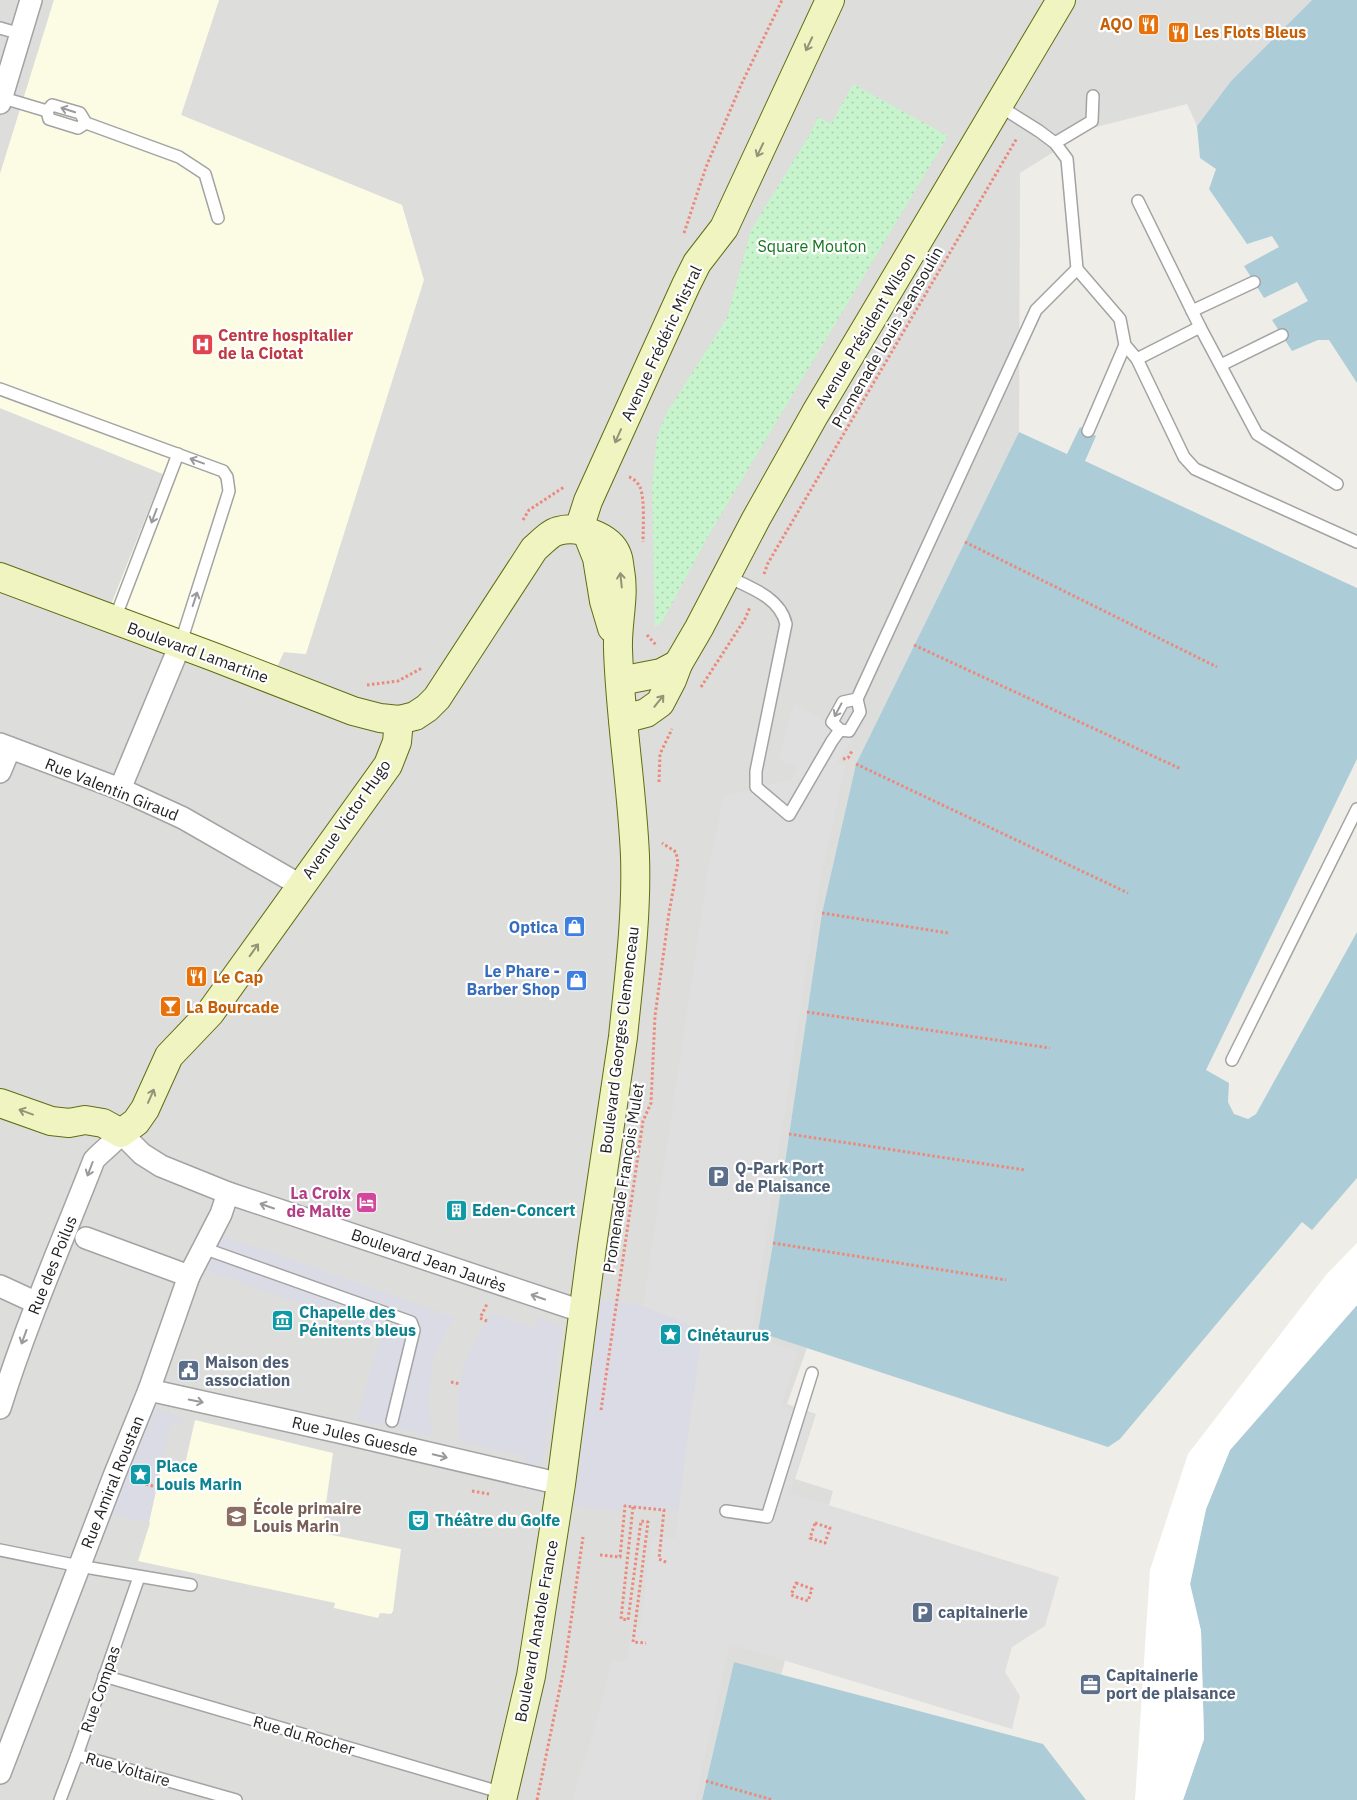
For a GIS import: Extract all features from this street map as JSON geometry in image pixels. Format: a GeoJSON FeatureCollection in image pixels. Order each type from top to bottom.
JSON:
{"type":"FeatureCollection","features":[{"type":"Feature","properties":{"kind":"street"},"geometry":{"type":"LineString","coordinates":[[1,99],[31,0]]}},
{"type":"Feature","properties":{"kind":"street","name":"Avenue Frédéric Mistral"},"geometry":{"type":"LineString","coordinates":[[582,531],[588,501],[686,285],[697,263],[724,228],[830,0]]}},
{"type":"Feature","properties":{"kind":"street","name":"Avenue Président Wilson"},"geometry":{"type":"LineString","coordinates":[[623,719],[646,713],[660,703],[678,664],[815,414],[1061,0]]}},
{"type":"Feature","properties":{"kind":"street"},"geometry":{"type":"LineString","coordinates":[[398,720],[415,716],[436,698],[534,549],[557,531],[582,531]]}},
{"type":"Feature","properties":{"kind":"street","name":"Boulevard Georges Clemenceau"},"geometry":{"type":"LineString","coordinates":[[582,531],[603,539],[611,546],[617,555],[622,581],[618,646],[634,856],[633,930],[623,1037],[584,1312]]}},
{"type":"Feature","properties":{"kind":"street","name":"Boulevard Lamartine"},"geometry":{"type":"LineString","coordinates":[[0,577],[353,711],[380,718],[398,720]]}},
{"type":"Feature","properties":{"kind":"street"},"geometry":{"type":"LineString","coordinates":[[120,789],[180,645]]}},
{"type":"Feature","properties":{"kind":"street"},"geometry":{"type":"LineString","coordinates":[[620,681],[661,673],[678,664]]}},
{"type":"Feature","properties":{"kind":"street","name":"Avenue Victor Hugo"},"geometry":{"type":"LineString","coordinates":[[121,1133],[136,1122],[145,1109],[169,1056],[210,1013],[300,885],[388,765],[397,742],[398,720]]}},
{"type":"Feature","properties":{"kind":"street"},"geometry":{"type":"LineString","coordinates":[[0,772],[5,746]]}},
{"type":"Feature","properties":{"kind":"street","name":"Rue Valentin Giraud"},"geometry":{"type":"LineString","coordinates":[[5,746],[120,789],[183,818],[300,885]]}},
{"type":"Feature","properties":{"kind":"street","name":"Boulevard Jean Jaurès"},"geometry":{"type":"LineString","coordinates":[[0,1103],[51,1121],[69,1123],[85,1120],[103,1123],[121,1133],[142,1154],[161,1166],[228,1193],[584,1312]]}},
{"type":"Feature","properties":{"kind":"street","name":"Rue des Poilus"},"geometry":{"type":"LineString","coordinates":[[0,1408],[5,1371],[37,1303],[94,1160],[101,1152],[114,1143],[121,1133]]}},
{"type":"Feature","properties":{"kind":"street","name":"Rue Amiral Roustan"},"geometry":{"type":"LineString","coordinates":[[0,1773],[149,1390],[189,1276],[220,1214],[228,1193]]}},
{"type":"Feature","properties":{"kind":"street"},"geometry":{"type":"LineString","coordinates":[[86,1238],[189,1276]]}},
{"type":"Feature","properties":{"kind":"street"},"geometry":{"type":"LineString","coordinates":[[0,1286],[37,1303]]}},
{"type":"Feature","properties":{"kind":"street","name":"Boulevard Anatole France"},"geometry":{"type":"LineString","coordinates":[[503,1797],[531,1676],[584,1312]]}},
{"type":"Feature","properties":{"kind":"street","name":"Rue Jules Guesde"},"geometry":{"type":"LineString","coordinates":[[149,1390],[560,1484]]}},
{"type":"Feature","properties":{"kind":"lane"},"geometry":{"type":"LineString","coordinates":[[0,28],[21,34]]}},
{"type":"Feature","properties":{"kind":"lane"},"geometry":{"type":"LineString","coordinates":[[1055,143],[1092,121],[1094,96]]}},
{"type":"Feature","properties":{"kind":"lane"},"geometry":{"type":"LineString","coordinates":[[1,99],[47,111],[52,105],[66,109],[80,114],[86,123],[179,157],[206,174],[218,218]]}},
{"type":"Feature","properties":{"kind":"lane"},"geometry":{"type":"LineString","coordinates":[[998,105],[1055,143],[1067,159],[1077,269],[1120,319],[1125,345],[1138,359],[1184,457],[1195,469],[1357,542]]}},
{"type":"Feature","properties":{"kind":"lane"},"geometry":{"type":"LineString","coordinates":[[1138,201],[1200,327],[1257,434],[1336,484]]}},
{"type":"Feature","properties":{"kind":"lane"},"geometry":{"type":"LineString","coordinates":[[857,699],[843,702],[832,722],[840,730],[849,731],[860,712],[857,699],[1036,310],[1077,269]]}},
{"type":"Feature","properties":{"kind":"lane"},"geometry":{"type":"LineString","coordinates":[[1192,311],[1254,282]]}},
{"type":"Feature","properties":{"kind":"lane"},"geometry":{"type":"LineString","coordinates":[[1138,359],[1200,327]]}},
{"type":"Feature","properties":{"kind":"lane"},"geometry":{"type":"LineString","coordinates":[[1221,365],[1282,335]]}},
{"type":"Feature","properties":{"kind":"lane"},"geometry":{"type":"LineString","coordinates":[[1088,431],[1125,345]]}},
{"type":"Feature","properties":{"kind":"lane"},"geometry":{"type":"LineString","coordinates":[[0,389],[223,471],[227,477],[229,491],[180,645]]}},
{"type":"Feature","properties":{"kind":"lane"},"geometry":{"type":"LineString","coordinates":[[114,621],[178,454]]}},
{"type":"Feature","properties":{"kind":"lane"},"geometry":{"type":"LineString","coordinates":[[726,576],[757,591],[775,604],[782,612],[786,624],[758,761],[756,787],[789,815],[840,730]]}},
{"type":"Feature","properties":{"kind":"lane"},"geometry":{"type":"LineString","coordinates":[[1232,1060],[1357,809]]}},
{"type":"Feature","properties":{"kind":"lane"},"geometry":{"type":"LineString","coordinates":[[203,1248],[411,1322],[414,1330],[392,1421]]}},
{"type":"Feature","properties":{"kind":"lane"},"geometry":{"type":"LineString","coordinates":[[726,1511],[767,1517],[812,1373]]}},
{"type":"Feature","properties":{"kind":"lane"},"geometry":{"type":"LineString","coordinates":[[0,1550],[139,1577],[191,1585]]}},
{"type":"Feature","properties":{"kind":"lane","name":"Rue Compas"},"geometry":{"type":"LineString","coordinates":[[60,1800],[139,1577]]}},
{"type":"Feature","properties":{"kind":"lane","name":"Rue du Rocher"},"geometry":{"type":"LineString","coordinates":[[104,1676],[503,1797]]}},
{"type":"Feature","properties":{"kind":"lane","name":"Rue Voltaire"},"geometry":{"type":"LineString","coordinates":[[77,1754],[236,1800]]}},
{"type":"Feature","properties":{"kind":"path"},"geometry":{"type":"LineString","coordinates":[[684,233],[706,167],[741,85],[782,0]]}},
{"type":"Feature","properties":{"kind":"path","name":"Promenade Louis Jeansoulin"},"geometry":{"type":"LineString","coordinates":[[768,563],[1026,123]]}},
{"type":"Feature","properties":{"kind":"path"},"geometry":{"type":"LineString","coordinates":[[518,526],[529,510],[565,487],[570,481]]}},
{"type":"Feature","properties":{"kind":"path"},"geometry":{"type":"LineString","coordinates":[[965,542],[1217,667]]}},
{"type":"Feature","properties":{"kind":"path"},"geometry":{"type":"LineString","coordinates":[[697,691],[745,619]]}},
{"type":"Feature","properties":{"kind":"path"},"geometry":{"type":"LineString","coordinates":[[914,645],[1181,769]]}},
{"type":"Feature","properties":{"kind":"path"},"geometry":{"type":"LineString","coordinates":[[353,711],[363,686],[398,681],[421,670],[426,662]]}},
{"type":"Feature","properties":{"kind":"path"},"geometry":{"type":"LineString","coordinates":[[659,786],[660,754],[674,725]]}},
{"type":"Feature","properties":{"kind":"path"},"geometry":{"type":"LineString","coordinates":[[856,764],[1128,893]]}},
{"type":"Feature","properties":{"kind":"path","name":"Promenade François Mulet"},"geometry":{"type":"LineString","coordinates":[[600,1412],[642,1120],[651,1103],[655,1016],[678,863],[676,852],[661,842]]}},
{"type":"Feature","properties":{"kind":"path"},"geometry":{"type":"LineString","coordinates":[[822,913],[948,933]]}},
{"type":"Feature","properties":{"kind":"path"},"geometry":{"type":"LineString","coordinates":[[807,1012],[1050,1048]]}},
{"type":"Feature","properties":{"kind":"path"},"geometry":{"type":"LineString","coordinates":[[789,1134],[1025,1170]]}},
{"type":"Feature","properties":{"kind":"path"},"geometry":{"type":"LineString","coordinates":[[773,1243],[1006,1280]]}},
{"type":"Feature","properties":{"kind":"path"},"geometry":{"type":"LineString","coordinates":[[480,1318],[487,1321]]}},
{"type":"Feature","properties":{"kind":"path"},"geometry":{"type":"LineString","coordinates":[[451,1382],[460,1384]]}},
{"type":"Feature","properties":{"kind":"path"},"geometry":{"type":"LineString","coordinates":[[600,1555],[620,1557],[625,1506],[664,1510],[659,1559],[668,1562]]}},
{"type":"Feature","properties":{"kind":"path"},"geometry":{"type":"LineString","coordinates":[[633,1507],[621,1619],[628,1620],[642,1521],[648,1522],[633,1642],[646,1644]]}},
{"type":"Feature","properties":{"kind":"path"},"geometry":{"type":"LineString","coordinates":[[815,1523],[830,1528],[828,1535],[825,1543],[810,1538],[815,1523]]}},
{"type":"Feature","properties":{"kind":"path"},"geometry":{"type":"LineString","coordinates":[[537,1800],[565,1663],[583,1537]]}},
{"type":"Feature","properties":{"kind":"path"},"geometry":{"type":"LineString","coordinates":[[796,1584],[812,1589],[809,1595],[808,1601],[791,1595],[796,1584]]}},
{"type":"Feature","properties":{"kind":"path"},"geometry":{"type":"LineString","coordinates":[[706,1781],[773,1800]]}},
{"type":"Feature","properties":{"kind":"shaded area"},"geometry":{"type":"Polygon","coordinates":[[[0,0],[54,0],[0,174],[0,0]]]}},
{"type":"Feature","properties":{"kind":"shaded area","name":"Centre hospitalier de la Ciotat"},"geometry":{"type":"Polygon","coordinates":[[[54,0],[219,0],[181,115],[402,205],[424,280],[306,654],[284,652],[276,669],[111,605],[163,474],[0,408],[0,174],[54,0]]]}},
{"type":"Feature","properties":{"kind":"shaded area"},"geometry":{"type":"Polygon","coordinates":[[[219,0],[1312,0],[1231,81],[1197,126],[1187,104],[1092,128],[1020,173],[1019,432],[856,764],[822,913],[759,1331],[807,1348],[787,1404],[816,1414],[795,1479],[833,1491],[781,1675],[734,1662],[702,1800],[0,1800],[0,408],[163,474],[284,652],[306,654],[402,205],[181,115],[219,0]]]}},
{"type":"Feature","properties":{"kind":"shaded area","name":"Q-Park Port de Plaisance"},"geometry":{"type":"Polygon","coordinates":[[[794,703],[853,737],[836,765],[845,766],[818,892],[751,1336],[798,1352],[781,1406],[814,1415],[790,1493],[1059,1577],[1045,1626],[1012,1647],[1005,1672],[1020,1696],[1012,1729],[730,1644],[695,1800],[572,1800],[595,1726],[612,1660],[627,1662],[631,1629],[640,1629],[652,1537],[675,1538],[702,1330],[643,1306],[709,864],[724,796],[791,779],[798,767],[778,759],[794,703]]]}},
{"type":"Feature","properties":{"kind":"shaded area"},"geometry":{"type":"Polygon","coordinates":[[[224,1236],[454,1317],[434,1355],[428,1401],[432,1436],[357,1420],[382,1333],[205,1270],[213,1251],[224,1236]]]}},
{"type":"Feature","properties":{"kind":"shaded area"},"geometry":{"type":"Polygon","coordinates":[[[599,1299],[643,1306],[702,1330],[678,1511],[625,1506],[619,1511],[569,1505],[599,1299]]]}},
{"type":"Feature","properties":{"kind":"shaded area"},"geometry":{"type":"Polygon","coordinates":[[[491,1313],[533,1328],[538,1317],[556,1324],[562,1330],[543,1461],[536,1465],[525,1463],[525,1456],[461,1442],[457,1406],[464,1363],[491,1313]]]}},
{"type":"Feature","properties":{"kind":"shaded area","name":"Place Louis Marin"},"geometry":{"type":"Polygon","coordinates":[[[147,1407],[186,1418],[170,1427],[149,1522],[107,1514],[147,1407]]]}},
{"type":"Feature","properties":{"kind":"shaded area","name":"École primaire Louis Marin"},"geometry":{"type":"Polygon","coordinates":[[[195,1420],[333,1453],[322,1533],[401,1549],[393,1611],[391,1614],[380,1613],[378,1618],[334,1608],[335,1603],[138,1561],[150,1523],[162,1464],[184,1469],[195,1420]]]}},
{"type":"Feature","properties":{"kind":"green space","name":"Square Mouton"},"geometry":{"type":"Polygon","coordinates":[[[853,84],[948,136],[711,531],[662,622],[655,627],[652,487],[657,437],[666,414],[727,318],[751,230],[810,134],[818,117],[831,124],[853,84]]]}},
{"type":"Feature","properties":{"kind":"water"},"geometry":{"type":"Polygon","coordinates":[[[1312,0],[1357,0],[1357,383],[1329,340],[1318,340],[1292,351],[1272,320],[1308,301],[1297,282],[1264,298],[1244,266],[1279,247],[1272,236],[1247,244],[1209,189],[1216,169],[1200,158],[1197,126],[1231,81],[1312,0]]]}},
{"type":"Feature","properties":{"kind":"water"},"geometry":{"type":"Polygon","coordinates":[[[1080,427],[1096,436],[1085,461],[1357,588],[1357,759],[1206,1070],[1229,1083],[1228,1102],[1234,1114],[1248,1119],[1256,1114],[1357,932],[1357,1178],[1312,1230],[1302,1222],[1120,1439],[1108,1447],[758,1332],[822,913],[856,764],[1019,432],[1067,454],[1080,427]]]}},
{"type":"Feature","properties":{"kind":"water"},"geometry":{"type":"Polygon","coordinates":[[[1357,1305],[1357,1800],[1183,1800],[1204,1739],[1201,1631],[1190,1584],[1206,1509],[1230,1450],[1357,1305]]]}},
{"type":"Feature","properties":{"kind":"water"},"geometry":{"type":"Polygon","coordinates":[[[734,1662],[1043,1744],[1086,1800],[702,1800],[734,1662]]]}},
{"type":"Feature","properties":{"kind":"pier"},"geometry":{"type":"Polygon","coordinates":[[[1357,1243],[1357,1305],[1230,1450],[1206,1509],[1190,1584],[1201,1631],[1204,1739],[1183,1800],[1135,1800],[1150,1570],[1188,1454],[1326,1275],[1357,1243]]]}},
{"type":"Feature","properties":{"kind":"place","name":"AQO"},"geometry":{"type":"Point","coordinates":[1149,24]}},
{"type":"Feature","properties":{"kind":"place","name":"Les Flots Bleus"},"geometry":{"type":"Point","coordinates":[1178,32]}},
{"type":"Feature","properties":{"kind":"place","name":"Centre hospitalier de la Ciotat"},"geometry":{"type":"Point","coordinates":[202,344]}},
{"type":"Feature","properties":{"kind":"place","name":"Optica"},"geometry":{"type":"Point","coordinates":[574,927]}},
{"type":"Feature","properties":{"kind":"place","name":"Le Cap"},"geometry":{"type":"Point","coordinates":[197,977]}},
{"type":"Feature","properties":{"kind":"place","name":"Le Phare - Barber Shop"},"geometry":{"type":"Point","coordinates":[576,980]}},
{"type":"Feature","properties":{"kind":"place","name":"La Bourcade"},"geometry":{"type":"Point","coordinates":[170,1007]}},
{"type":"Feature","properties":{"kind":"place","name":"Q-Park Port de Plaisance"},"geometry":{"type":"Point","coordinates":[719,1177]}},
{"type":"Feature","properties":{"kind":"place","name":"La Croix de Malte"},"geometry":{"type":"Point","coordinates":[367,1202]}},
{"type":"Feature","properties":{"kind":"place","name":"Eden-Concert"},"geometry":{"type":"Point","coordinates":[456,1210]}},
{"type":"Feature","properties":{"kind":"place","name":"Chapelle des Pénitents bleus"},"geometry":{"type":"Point","coordinates":[283,1321]}},
{"type":"Feature","properties":{"kind":"place","name":"Cinétaurus"},"geometry":{"type":"Point","coordinates":[671,1335]}},
{"type":"Feature","properties":{"kind":"place","name":"Maison des association"},"geometry":{"type":"Point","coordinates":[189,1371]}},
{"type":"Feature","properties":{"kind":"place","name":"Place Louis Marin"},"geometry":{"type":"Point","coordinates":[140,1475]}},
{"type":"Feature","properties":{"kind":"place","name":"École primaire Louis Marin"},"geometry":{"type":"Point","coordinates":[237,1517]}},
{"type":"Feature","properties":{"kind":"place","name":"Théâtre du Golfe"},"geometry":{"type":"Point","coordinates":[419,1520]}},
{"type":"Feature","properties":{"kind":"place","name":"capitainerie"},"geometry":{"type":"Point","coordinates":[922,1612]}},
{"type":"Feature","properties":{"kind":"place","name":"Capitainerie port de plaisance"},"geometry":{"type":"Point","coordinates":[1090,1684]}}]}
